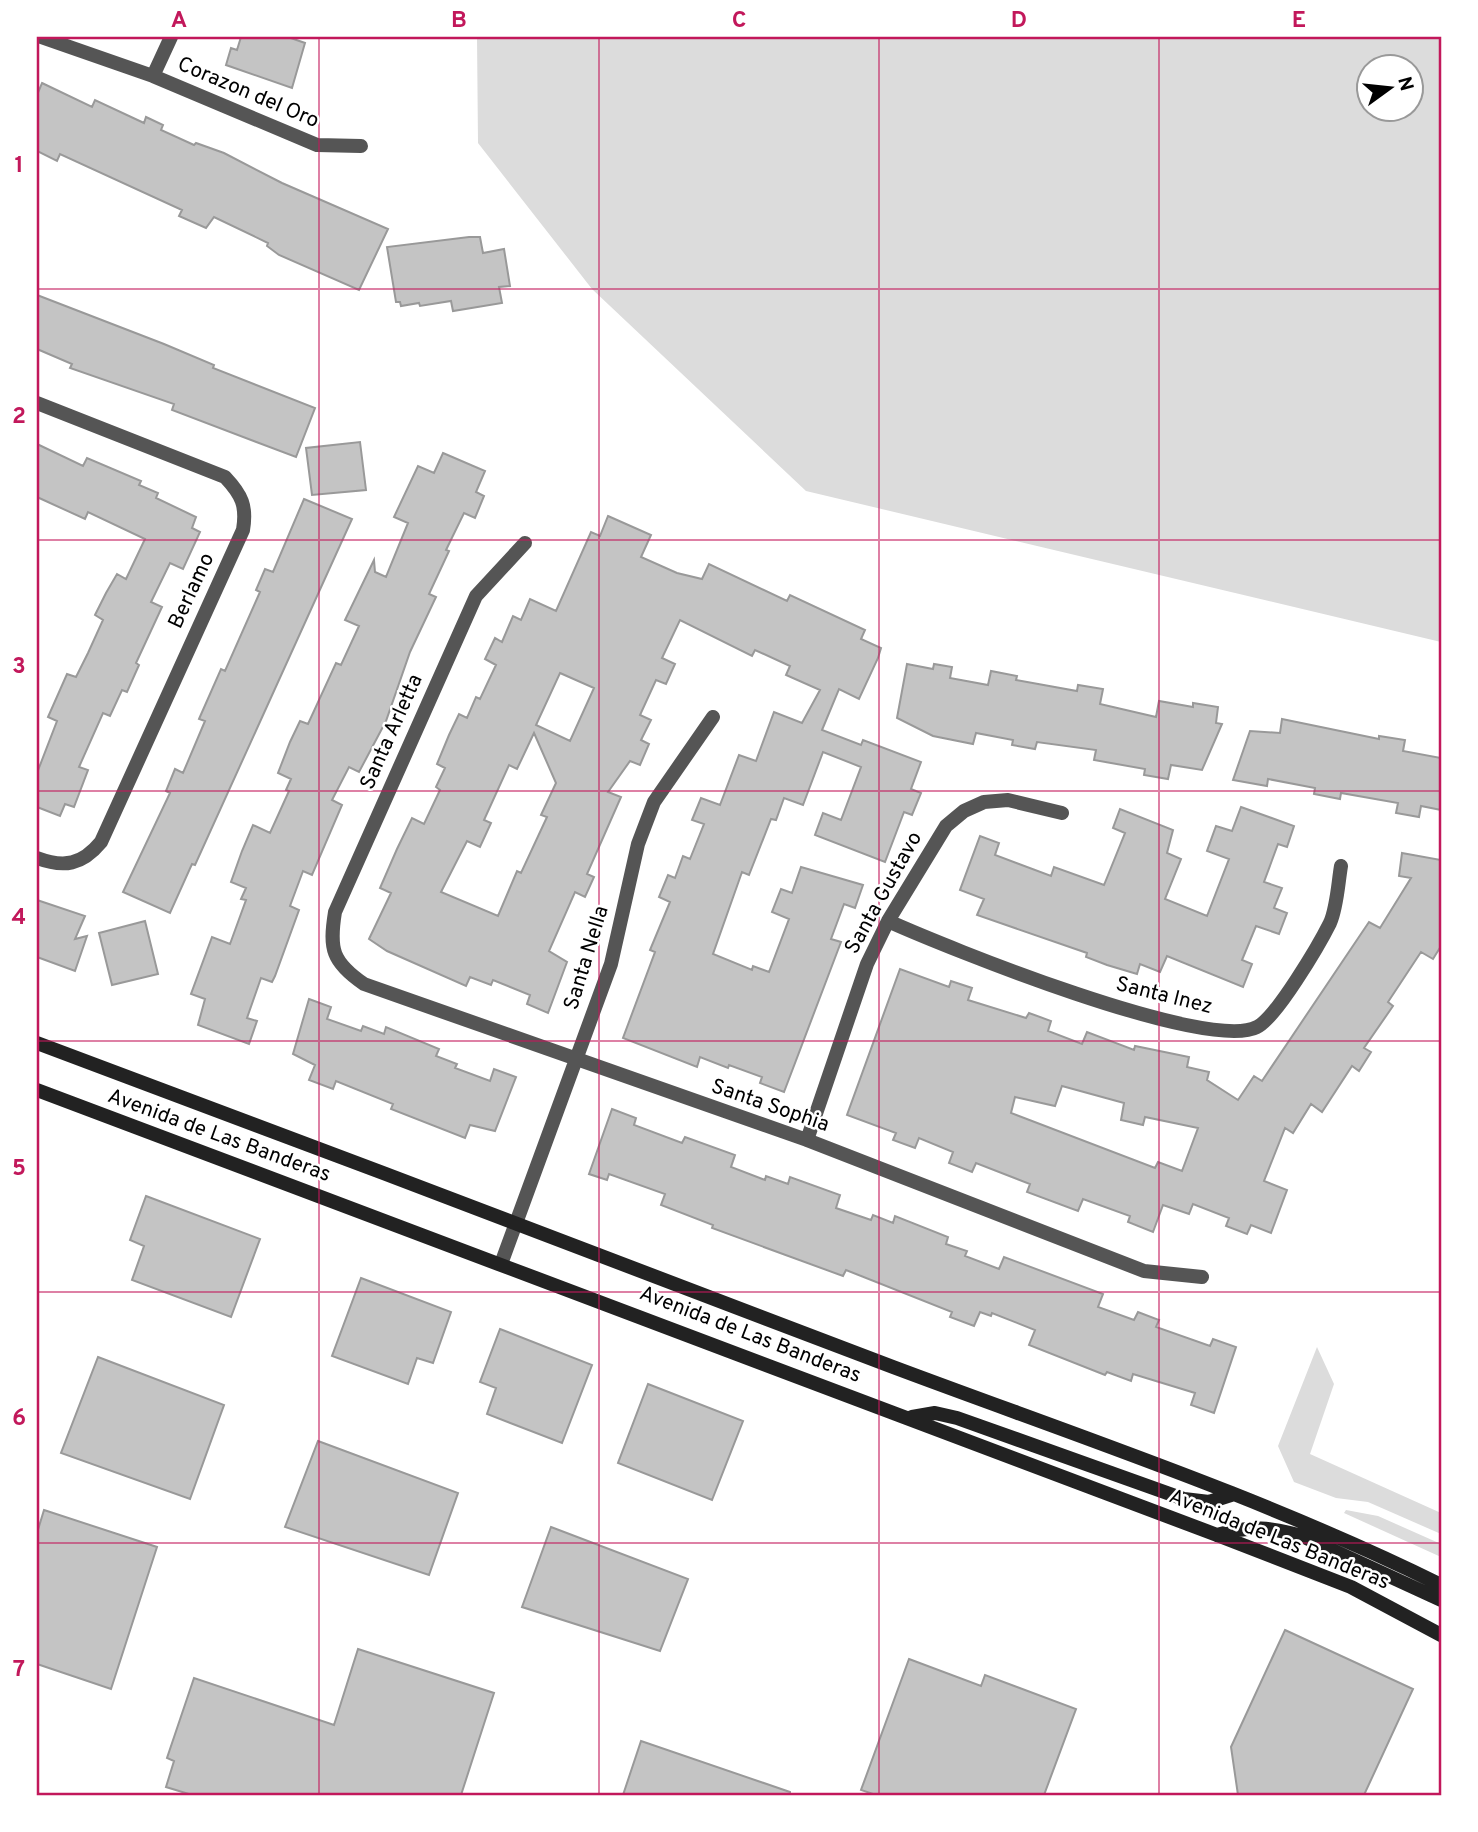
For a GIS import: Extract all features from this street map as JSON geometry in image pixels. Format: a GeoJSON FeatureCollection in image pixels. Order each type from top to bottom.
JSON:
{"type":"FeatureCollection","features":[{"type":"Feature","properties":{"kind":"main road","name":"Avenida de Las Banderas"},"geometry":{"type":"LineString","coordinates":[[37,1043],[307,1146],[519,1222],[668,1281],[1234,1494],[1368,1549],[1441,1584]]}},
{"type":"Feature","properties":{"kind":"main road","name":"Avenida de Las Banderas"},"geometry":{"type":"LineString","coordinates":[[37,1090],[908,1417],[1351,1587],[1441,1635]]}},
{"type":"Feature","properties":{"kind":"main road"},"geometry":{"type":"LineString","coordinates":[[908,1417],[935,1413],[957,1418],[1184,1499],[1209,1502],[1234,1494]]}},
{"type":"Feature","properties":{"kind":"main road"},"geometry":{"type":"LineString","coordinates":[[1217,1535],[1254,1527],[1285,1531],[1441,1600]]}},
{"type":"Feature","properties":{"kind":"street","name":"Corazon del Oro"},"geometry":{"type":"LineString","coordinates":[[41,37],[153,76],[317,145],[361,146]]}},
{"type":"Feature","properties":{"kind":"street"},"geometry":{"type":"LineString","coordinates":[[153,76],[171,37]]}},
{"type":"Feature","properties":{"kind":"street","name":"Berlamo"},"geometry":{"type":"LineString","coordinates":[[37,403],[225,477],[238,491],[246,508],[243,530],[101,842],[88,858],[71,864],[54,864],[37,858]]}},
{"type":"Feature","properties":{"kind":"street","name":"Santa Arletta"},"geometry":{"type":"LineString","coordinates":[[334,954],[331,938],[335,912],[476,596],[525,543]]}},
{"type":"Feature","properties":{"kind":"street","name":"Santa Nella"},"geometry":{"type":"LineString","coordinates":[[502,1264],[611,964],[638,844],[654,802],[713,717]]}},
{"type":"Feature","properties":{"kind":"street","name":"Santa Gustavo"},"geometry":{"type":"LineString","coordinates":[[807,1140],[867,964],[888,921],[946,826],[964,811],[984,802],[1008,800],[1062,813]]}},
{"type":"Feature","properties":{"kind":"street","name":"Santa Inez"},"geometry":{"type":"LineString","coordinates":[[888,921],[965,956],[1081,996],[1206,1030],[1235,1032],[1256,1028],[1273,1014],[1331,922],[1341,866]]}},
{"type":"Feature","properties":{"kind":"street","name":"Santa Sophia"},"geometry":{"type":"LineString","coordinates":[[334,954],[344,971],[364,984],[807,1140],[1144,1271],[1202,1277]]}},
{"type":"Feature","properties":{"kind":"shaded area"},"geometry":{"type":"Polygon","coordinates":[[[477,37],[1441,37],[1441,642],[806,491],[592,289],[478,143],[477,37]]]}},
{"type":"Feature","properties":{"kind":"shaded area"},"geometry":{"type":"Polygon","coordinates":[[[1317,1347],[1334,1384],[1310,1454],[1441,1513],[1441,1534],[1368,1502],[1336,1498],[1294,1482],[1278,1446],[1317,1347]]]}},
{"type":"Feature","properties":{"kind":"shaded area"},"geometry":{"type":"Polygon","coordinates":[[[1346,1510],[1378,1516],[1441,1544],[1441,1557],[1344,1513],[1346,1510]]]}},
{"type":"Feature","properties":{"kind":"building"},"geometry":{"type":"Polygon","coordinates":[[[241,37],[288,37],[305,43],[292,88],[226,65],[231,48],[237,50],[241,37]]]}},
{"type":"Feature","properties":{"kind":"building"},"geometry":{"type":"Polygon","coordinates":[[[42,83],[92,107],[95,100],[144,123],[146,117],[163,125],[161,130],[194,145],[196,143],[224,153],[282,183],[388,229],[359,290],[279,255],[267,246],[268,243],[214,217],[206,228],[179,216],[182,210],[60,154],[57,161],[37,151],[37,95],[42,83]]]}},
{"type":"Feature","properties":{"kind":"building"},"geometry":{"type":"Polygon","coordinates":[[[480,237],[483,253],[504,249],[510,286],[499,287],[502,303],[453,311],[451,301],[420,306],[419,303],[401,306],[400,302],[396,302],[387,247],[480,237]]]}},
{"type":"Feature","properties":{"kind":"building"},"geometry":{"type":"Polygon","coordinates":[[[37,295],[164,344],[214,365],[213,368],[315,408],[296,457],[172,410],[174,404],[70,368],[72,364],[37,349],[37,295]]]}},
{"type":"Feature","properties":{"kind":"building"},"geometry":{"type":"Polygon","coordinates":[[[360,442],[366,490],[312,495],[306,448],[360,442]]]}},
{"type":"Feature","properties":{"kind":"building"},"geometry":{"type":"Polygon","coordinates":[[[37,444],[83,466],[87,458],[141,481],[139,485],[158,493],[156,498],[196,517],[192,528],[200,532],[183,569],[170,563],[151,602],[162,607],[136,663],[139,665],[127,692],[122,690],[110,716],[103,713],[79,767],[88,770],[74,807],[65,804],[60,816],[37,807],[37,773],[57,721],[48,717],[67,674],[76,677],[88,653],[103,620],[95,615],[106,593],[117,574],[126,579],[145,539],[88,512],[85,519],[37,497],[37,444]]]}},
{"type":"Feature","properties":{"kind":"building"},"geometry":{"type":"Polygon","coordinates":[[[443,453],[485,471],[476,492],[484,496],[475,518],[464,513],[446,550],[449,551],[429,594],[436,597],[410,652],[386,721],[359,772],[349,767],[332,800],[342,805],[312,875],[303,871],[290,906],[299,910],[275,976],[272,982],[261,978],[247,1018],[257,1021],[249,1044],[198,1025],[205,999],[191,994],[212,937],[230,944],[246,900],[241,899],[246,888],[231,882],[253,825],[270,833],[289,791],[286,790],[291,779],[278,773],[290,742],[300,721],[308,724],[336,663],[341,665],[359,626],[345,620],[374,560],[375,572],[386,577],[408,523],[394,517],[418,466],[434,473],[443,453]]]}},
{"type":"Feature","properties":{"kind":"building"},"geometry":{"type":"Polygon","coordinates":[[[304,499],[352,519],[195,865],[192,864],[170,913],[123,892],[170,793],[166,791],[175,769],[183,773],[205,721],[199,719],[221,669],[225,671],[260,592],[256,590],[265,569],[273,572],[304,499]]]}},
{"type":"Feature","properties":{"kind":"building"},"geometry":{"type":"Polygon","coordinates":[[[608,516],[651,535],[641,557],[677,573],[702,579],[709,564],[787,601],[790,595],[865,630],[861,639],[881,648],[878,658],[859,699],[839,689],[822,730],[861,745],[863,740],[921,762],[911,789],[921,793],[912,815],[904,812],[885,862],[815,835],[823,813],[841,820],[861,767],[823,752],[803,805],[784,798],[776,820],[771,819],[749,875],[742,872],[713,954],[752,970],[753,966],[769,972],[789,919],[772,912],[781,889],[792,893],[801,867],[863,885],[855,908],[844,904],[831,939],[841,942],[784,1092],[760,1083],[762,1077],[729,1065],[728,1068],[700,1057],[697,1067],[623,1038],[655,952],[650,950],[670,902],[659,897],[668,875],[675,878],[683,856],[690,859],[704,824],[692,820],[701,798],[720,805],[739,755],[756,761],[774,712],[802,723],[820,690],[786,675],[790,666],[755,650],[752,656],[680,620],[662,658],[675,664],[666,684],[656,680],[640,715],[651,720],[641,740],[649,744],[640,765],[630,761],[608,792],[621,797],[587,874],[594,877],[585,897],[575,892],[549,951],[567,962],[548,1013],[527,1004],[530,995],[493,980],[491,985],[470,977],[466,986],[387,951],[369,939],[391,893],[380,888],[397,849],[412,818],[424,824],[440,790],[436,787],[445,768],[437,764],[449,735],[459,714],[467,718],[476,697],[480,699],[496,665],[485,659],[495,638],[502,642],[513,616],[521,620],[530,599],[556,611],[591,532],[600,536],[608,516]],[[560,673],[536,725],[570,741],[594,688],[560,673]],[[534,733],[517,769],[509,765],[484,820],[491,823],[480,847],[467,841],[441,892],[498,916],[517,871],[521,873],[547,817],[541,815],[556,783],[534,733]]]}},
{"type":"Feature","properties":{"kind":"building"},"geometry":{"type":"Polygon","coordinates":[[[907,664],[933,669],[934,664],[952,667],[950,678],[988,685],[991,671],[1017,676],[1016,680],[1077,691],[1078,685],[1103,689],[1100,704],[1156,717],[1159,701],[1193,707],[1193,703],[1218,707],[1216,723],[1222,724],[1202,770],[1171,765],[1168,779],[1144,775],[1145,769],[1094,760],[1096,750],[1037,742],[1035,749],[1012,745],[1013,740],[976,733],[973,744],[933,736],[897,718],[907,664]]]}},
{"type":"Feature","properties":{"kind":"building"},"geometry":{"type":"Polygon","coordinates":[[[1282,719],[1379,739],[1379,736],[1405,740],[1403,751],[1441,758],[1441,810],[1421,806],[1419,817],[1396,813],[1398,803],[1341,793],[1340,799],[1314,794],[1315,788],[1268,779],[1267,786],[1233,780],[1250,731],[1280,733],[1282,719]]]}},
{"type":"Feature","properties":{"kind":"building"},"geometry":{"type":"Polygon","coordinates":[[[1241,807],[1294,826],[1287,847],[1278,844],[1264,882],[1282,888],[1274,908],[1287,913],[1279,934],[1256,926],[1242,960],[1252,964],[1243,987],[1167,956],[1160,972],[1140,964],[1137,974],[1107,965],[1086,957],[1087,953],[977,915],[984,899],[960,890],[980,836],[999,843],[995,855],[1051,876],[1054,867],[1104,885],[1125,833],[1113,828],[1120,809],[1173,830],[1167,853],[1181,859],[1165,899],[1207,916],[1229,859],[1207,851],[1216,826],[1232,831],[1241,807]]]}},
{"type":"Feature","properties":{"kind":"building"},"geometry":{"type":"Polygon","coordinates":[[[1402,853],[1441,860],[1441,946],[1433,959],[1421,952],[1388,1002],[1393,1006],[1364,1048],[1371,1052],[1359,1071],[1352,1066],[1322,1112],[1311,1104],[1293,1133],[1285,1128],[1264,1181],[1287,1190],[1271,1233],[1251,1225],[1247,1234],[1226,1226],[1229,1218],[1193,1204],[1189,1214],[1163,1205],[1153,1232],[1128,1222],[1130,1216],[1083,1199],[1078,1211],[1027,1192],[1030,1184],[976,1163],[972,1172],[949,1163],[953,1152],[919,1138],[915,1148],[893,1140],[896,1133],[847,1115],[900,969],[949,987],[951,981],[972,988],[968,1000],[1026,1018],[1029,1013],[1051,1021],[1048,1031],[1082,1044],[1087,1032],[1134,1050],[1135,1046],[1189,1057],[1187,1067],[1209,1072],[1207,1080],[1238,1100],[1254,1076],[1262,1081],[1369,922],[1380,928],[1411,878],[1399,876],[1402,853]],[[1062,1086],[1055,1106],[1015,1097],[1011,1113],[1155,1168],[1158,1162],[1182,1171],[1198,1128],[1145,1117],[1143,1125],[1121,1120],[1124,1103],[1062,1086]]]}},
{"type":"Feature","properties":{"kind":"building"},"geometry":{"type":"Polygon","coordinates":[[[37,900],[85,916],[75,939],[87,936],[75,971],[37,957],[37,900]]]}},
{"type":"Feature","properties":{"kind":"building"},"geometry":{"type":"Polygon","coordinates":[[[145,921],[158,974],[112,985],[99,933],[145,921]]]}},
{"type":"Feature","properties":{"kind":"building"},"geometry":{"type":"Polygon","coordinates":[[[309,999],[331,1007],[327,1019],[361,1031],[363,1026],[384,1034],[386,1027],[439,1049],[436,1056],[457,1064],[455,1068],[490,1081],[494,1069],[516,1077],[495,1131],[470,1125],[465,1138],[391,1109],[393,1104],[336,1081],[333,1089],[309,1080],[315,1065],[293,1054],[309,999]]]}},
{"type":"Feature","properties":{"kind":"building"},"geometry":{"type":"Polygon","coordinates":[[[612,1109],[636,1118],[634,1125],[682,1143],[685,1137],[735,1155],[731,1167],[765,1180],[766,1176],[788,1184],[790,1177],[840,1195],[836,1208],[871,1220],[873,1215],[893,1223],[895,1216],[948,1237],[946,1244],[967,1251],[965,1256],[999,1269],[1004,1257],[1103,1294],[1098,1307],[1134,1320],[1138,1312],[1159,1320],[1156,1327],[1210,1346],[1213,1339],[1236,1347],[1214,1413],[1191,1405],[1195,1393],[1133,1374],[1131,1381],[1107,1372],[1105,1375],[1029,1345],[1035,1330],[992,1313],[991,1316],[980,1312],[974,1326],[950,1317],[952,1312],[846,1270],[843,1276],[712,1228],[713,1225],[661,1205],[665,1194],[609,1174],[607,1180],[589,1174],[612,1109]]]}},
{"type":"Feature","properties":{"kind":"building"},"geometry":{"type":"Polygon","coordinates":[[[146,1196],[260,1239],[231,1317],[132,1280],[144,1246],[130,1240],[146,1196]]]}},
{"type":"Feature","properties":{"kind":"building"},"geometry":{"type":"Polygon","coordinates":[[[361,1278],[451,1312],[433,1363],[417,1358],[408,1384],[332,1356],[361,1278]]]}},
{"type":"Feature","properties":{"kind":"building"},"geometry":{"type":"Polygon","coordinates":[[[500,1329],[592,1365],[562,1443],[487,1414],[496,1388],[480,1382],[500,1329]]]}},
{"type":"Feature","properties":{"kind":"building"},"geometry":{"type":"Polygon","coordinates":[[[98,1357],[224,1405],[190,1499],[61,1453],[98,1357]]]}},
{"type":"Feature","properties":{"kind":"building"},"geometry":{"type":"Polygon","coordinates":[[[648,1384],[743,1421],[712,1500],[618,1463],[648,1384]]]}},
{"type":"Feature","properties":{"kind":"building"},"geometry":{"type":"Polygon","coordinates":[[[318,1441],[458,1493],[429,1575],[285,1527],[318,1441]]]}},
{"type":"Feature","properties":{"kind":"building"},"geometry":{"type":"Polygon","coordinates":[[[44,1510],[157,1547],[111,1689],[37,1664],[37,1533],[44,1510]]]}},
{"type":"Feature","properties":{"kind":"building"},"geometry":{"type":"Polygon","coordinates":[[[551,1527],[688,1579],[660,1651],[522,1607],[551,1527]]]}},
{"type":"Feature","properties":{"kind":"building"},"geometry":{"type":"Polygon","coordinates":[[[1285,1630],[1413,1689],[1364,1795],[1238,1795],[1231,1747],[1285,1630]]]}},
{"type":"Feature","properties":{"kind":"building"},"geometry":{"type":"Polygon","coordinates":[[[358,1649],[494,1693],[461,1795],[192,1795],[166,1787],[174,1761],[167,1758],[194,1678],[334,1725],[358,1649]]]}},
{"type":"Feature","properties":{"kind":"building"},"geometry":{"type":"Polygon","coordinates":[[[909,1659],[981,1686],[985,1675],[1076,1709],[1044,1795],[876,1795],[861,1790],[909,1659]]]}},
{"type":"Feature","properties":{"kind":"building"},"geometry":{"type":"Polygon","coordinates":[[[641,1741],[790,1792],[790,1795],[623,1795],[641,1741]]]}}]}
